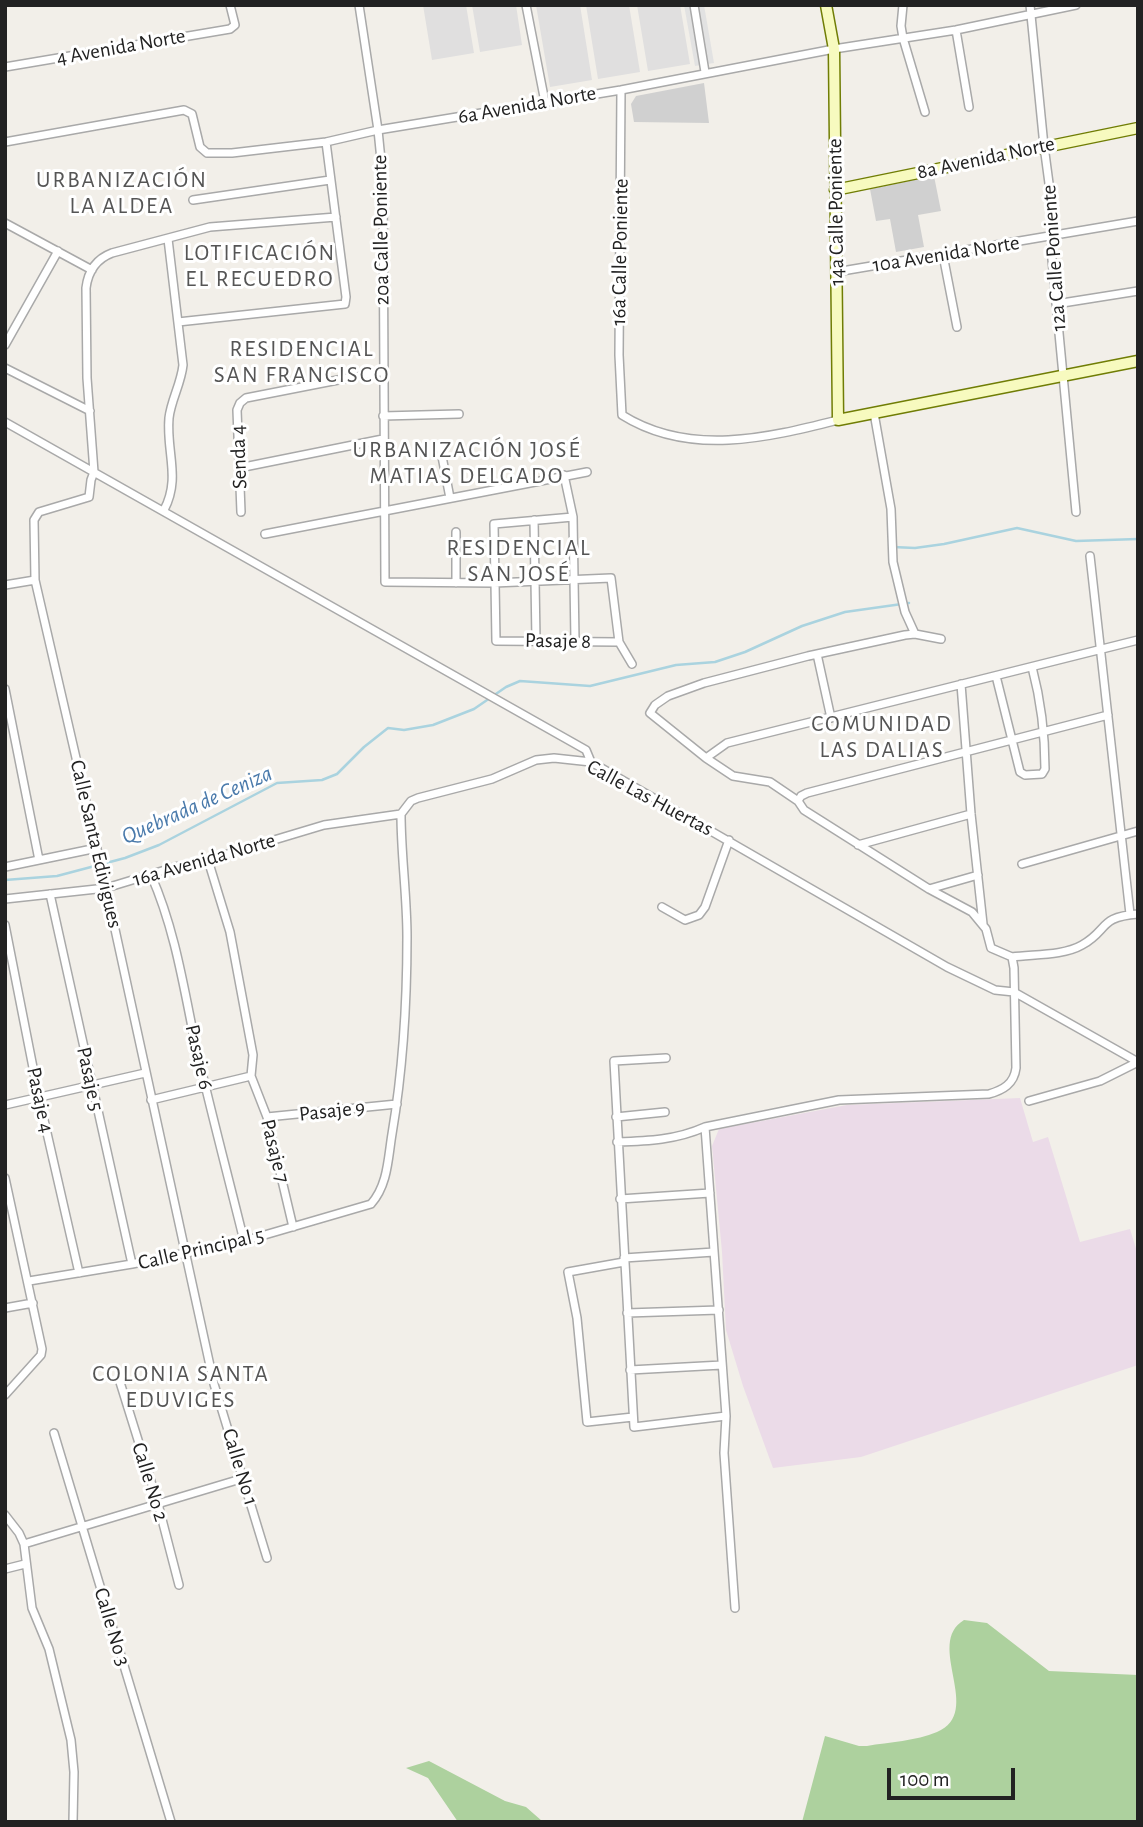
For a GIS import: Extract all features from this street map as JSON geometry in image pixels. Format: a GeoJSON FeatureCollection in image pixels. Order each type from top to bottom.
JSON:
{"type":"FeatureCollection","features":[{"type":"Feature","properties":{"kind":"street","name":"4 Avenida Norte"},"geometry":{"type":"LineString","coordinates":[[5,67],[230,29],[235,25],[230,5]]}},
{"type":"Feature","properties":{"kind":"street","name":"20a Calle Poniente"},"geometry":{"type":"LineString","coordinates":[[359,5],[379,130],[383,180],[385,582],[456,583]]}},
{"type":"Feature","properties":{"kind":"street"},"geometry":{"type":"LineString","coordinates":[[526,5],[545,102]]}},
{"type":"Feature","properties":{"kind":"street"},"geometry":{"type":"LineString","coordinates":[[694,5],[705,72]]}},
{"type":"Feature","properties":{"kind":"street","name":"14a Calle Poniente"},"geometry":{"type":"LineString","coordinates":[[826,5],[834,49],[838,420]]}},
{"type":"Feature","properties":{"kind":"street"},"geometry":{"type":"LineString","coordinates":[[903,5],[903,38],[925,112]]}},
{"type":"Feature","properties":{"kind":"street","name":"12a Calle Poniente"},"geometry":{"type":"LineString","coordinates":[[1030,5],[1055,228],[1051,249],[1076,512]]}},
{"type":"Feature","properties":{"kind":"street","name":"6a Avenida Norte"},"geometry":{"type":"LineString","coordinates":[[5,142],[184,110],[191,112],[200,147],[207,153],[232,153],[326,142],[379,130],[621,90],[834,49],[956,30],[1076,5]]}},
{"type":"Feature","properties":{"kind":"street"},"geometry":{"type":"LineString","coordinates":[[956,30],[969,107]]}},
{"type":"Feature","properties":{"kind":"street","name":"16a Calle Poniente"},"geometry":{"type":"LineString","coordinates":[[621,90],[622,415],[660,434],[691,441],[786,433],[838,420]]}},
{"type":"Feature","properties":{"kind":"street","name":"8a Avenida Norte"},"geometry":{"type":"LineString","coordinates":[[835,190],[1138,128]]}},
{"type":"Feature","properties":{"kind":"street"},"geometry":{"type":"LineString","coordinates":[[178,321],[345,304],[326,142]]}},
{"type":"Feature","properties":{"kind":"street"},"geometry":{"type":"LineString","coordinates":[[193,200],[330,180]]}},
{"type":"Feature","properties":{"kind":"street"},"geometry":{"type":"LineString","coordinates":[[94,472],[86,334],[87,283],[92,270],[104,256],[210,227],[335,217]]}},
{"type":"Feature","properties":{"kind":"street","name":"10a Avenida Norte"},"geometry":{"type":"LineString","coordinates":[[836,272],[1138,221]]}},
{"type":"Feature","properties":{"kind":"street"},"geometry":{"type":"LineString","coordinates":[[5,223],[92,270]]}},
{"type":"Feature","properties":{"kind":"street"},"geometry":{"type":"LineString","coordinates":[[164,510],[173,489],[169,416],[180,384],[183,365],[168,239]]}},
{"type":"Feature","properties":{"kind":"street"},"geometry":{"type":"LineString","coordinates":[[5,345],[58,251]]}},
{"type":"Feature","properties":{"kind":"street"},"geometry":{"type":"LineString","coordinates":[[943,256],[957,327]]}},
{"type":"Feature","properties":{"kind":"street"},"geometry":{"type":"LineString","coordinates":[[1056,304],[1138,291]]}},
{"type":"Feature","properties":{"kind":"street"},"geometry":{"type":"LineString","coordinates":[[838,420],[1138,361]]}},
{"type":"Feature","properties":{"kind":"street"},"geometry":{"type":"LineString","coordinates":[[5,368],[90,411]]}},
{"type":"Feature","properties":{"kind":"street","name":"Senda 4"},"geometry":{"type":"LineString","coordinates":[[241,512],[237,410],[240,403],[246,398],[384,371]]}},
{"type":"Feature","properties":{"kind":"street"},"geometry":{"type":"LineString","coordinates":[[874,413],[891,509],[893,562],[905,612],[915,634]]}},
{"type":"Feature","properties":{"kind":"street"},"geometry":{"type":"LineString","coordinates":[[383,416],[459,414]]}},
{"type":"Feature","properties":{"kind":"street"},"geometry":{"type":"LineString","coordinates":[[5,422],[586,750],[591,762]]}},
{"type":"Feature","properties":{"kind":"street"},"geometry":{"type":"LineString","coordinates":[[239,468],[383,439]]}},
{"type":"Feature","properties":{"kind":"street"},"geometry":{"type":"LineString","coordinates":[[440,446],[450,498]]}},
{"type":"Feature","properties":{"kind":"street","name":"Calle Santa Edivigues"},"geometry":{"type":"LineString","coordinates":[[94,472],[89,497],[85,500],[37,513],[34,520],[35,580],[187,1254]]}},
{"type":"Feature","properties":{"kind":"street"},"geometry":{"type":"LineString","coordinates":[[265,534],[587,472]]}},
{"type":"Feature","properties":{"kind":"street"},"geometry":{"type":"LineString","coordinates":[[564,475],[573,517],[575,641]]}},
{"type":"Feature","properties":{"kind":"street"},"geometry":{"type":"LineString","coordinates":[[495,583],[494,524],[573,517]]}},
{"type":"Feature","properties":{"kind":"street"},"geometry":{"type":"LineString","coordinates":[[534,520],[536,640]]}},
{"type":"Feature","properties":{"kind":"street"},"geometry":{"type":"LineString","coordinates":[[456,532],[456,583],[611,578],[619,642],[632,664]]}},
{"type":"Feature","properties":{"kind":"street"},"geometry":{"type":"LineString","coordinates":[[961,684],[983,924],[991,947],[1012,957],[1071,950],[1088,941],[1106,922],[1116,916],[1134,914],[1122,835],[1090,555]]}},
{"type":"Feature","properties":{"kind":"street"},"geometry":{"type":"LineString","coordinates":[[5,585],[35,580]]}},
{"type":"Feature","properties":{"kind":"street","name":"Pasaje 8"},"geometry":{"type":"LineString","coordinates":[[495,583],[496,640],[619,642]]}},
{"type":"Feature","properties":{"kind":"street"},"geometry":{"type":"LineString","coordinates":[[942,639],[915,634],[817,654],[704,683],[668,696],[655,705],[650,713],[726,773],[770,782],[798,801],[804,810],[929,890],[972,912],[983,924]]}},
{"type":"Feature","properties":{"kind":"street"},"geometry":{"type":"LineString","coordinates":[[706,758],[727,743],[1138,640]]}},
{"type":"Feature","properties":{"kind":"street"},"geometry":{"type":"LineString","coordinates":[[817,654],[831,718]]}},
{"type":"Feature","properties":{"kind":"street"},"geometry":{"type":"LineString","coordinates":[[996,676],[1020,772],[1025,775],[1042,774],[1045,769],[1045,731],[1032,667]]}},
{"type":"Feature","properties":{"kind":"street"},"geometry":{"type":"LineString","coordinates":[[5,689],[39,860]]}},
{"type":"Feature","properties":{"kind":"street"},"geometry":{"type":"LineString","coordinates":[[798,801],[807,793],[1108,715]]}},
{"type":"Feature","properties":{"kind":"street","name":"Calle Las Huertas"},"geometry":{"type":"LineString","coordinates":[[401,814],[411,801],[418,798],[492,779],[536,760],[554,758],[591,762],[947,967],[995,990],[1014,992],[1138,1062]]}},
{"type":"Feature","properties":{"kind":"street"},"geometry":{"type":"LineString","coordinates":[[397,1104],[406,1007],[407,960],[401,814]]}},
{"type":"Feature","properties":{"kind":"street","name":"16a Avenida Norte"},"geometry":{"type":"LineString","coordinates":[[5,899],[106,888],[324,825],[401,814]]}},
{"type":"Feature","properties":{"kind":"street"},"geometry":{"type":"LineString","coordinates":[[859,845],[971,814]]}},
{"type":"Feature","properties":{"kind":"street"},"geometry":{"type":"LineString","coordinates":[[1021,864],[1138,831]]}},
{"type":"Feature","properties":{"kind":"street"},"geometry":{"type":"LineString","coordinates":[[662,907],[685,920],[699,915],[705,907],[729,840]]}},
{"type":"Feature","properties":{"kind":"street"},"geometry":{"type":"LineString","coordinates":[[5,867],[97,848]]}},
{"type":"Feature","properties":{"kind":"street"},"geometry":{"type":"LineString","coordinates":[[151,1100],[251,1076],[253,1055],[230,932],[208,860]]}},
{"type":"Feature","properties":{"kind":"street","name":"Pasaje 6"},"geometry":{"type":"LineString","coordinates":[[151,875],[163,902],[205,1087],[244,1241]]}},
{"type":"Feature","properties":{"kind":"street"},"geometry":{"type":"LineString","coordinates":[[929,890],[978,875]]}},
{"type":"Feature","properties":{"kind":"street","name":"Pasaje 5"},"geometry":{"type":"LineString","coordinates":[[50,894],[132,1264]]}},
{"type":"Feature","properties":{"kind":"street","name":"Pasaje 4"},"geometry":{"type":"LineString","coordinates":[[5,925],[38,1098],[79,1273]]}},
{"type":"Feature","properties":{"kind":"street"},"geometry":{"type":"LineString","coordinates":[[617,1142],[666,1140],[686,1136],[705,1127],[839,1100],[989,1094],[1000,1091],[1009,1085],[1015,1075],[1012,957]]}},
{"type":"Feature","properties":{"kind":"street"},"geometry":{"type":"LineString","coordinates":[[666,1058],[614,1061],[634,1427],[726,1416]]}},
{"type":"Feature","properties":{"kind":"street"},"geometry":{"type":"LineString","coordinates":[[1029,1101],[1100,1081],[1138,1062]]}},
{"type":"Feature","properties":{"kind":"street"},"geometry":{"type":"LineString","coordinates":[[5,1105],[145,1073]]}},
{"type":"Feature","properties":{"kind":"street","name":"Pasaje 7"},"geometry":{"type":"LineString","coordinates":[[251,1076],[267,1117],[293,1227]]}},
{"type":"Feature","properties":{"kind":"street","name":"Pasaje 9"},"geometry":{"type":"LineString","coordinates":[[267,1117],[397,1104]]}},
{"type":"Feature","properties":{"kind":"street","name":"Calle Principal 5"},"geometry":{"type":"LineString","coordinates":[[29,1281],[187,1254],[244,1241],[371,1204],[381,1192],[385,1179],[397,1104]]}},
{"type":"Feature","properties":{"kind":"street"},"geometry":{"type":"LineString","coordinates":[[616,1117],[665,1112]]}},
{"type":"Feature","properties":{"kind":"street"},"geometry":{"type":"LineString","coordinates":[[705,1127],[726,1416],[724,1453],[734,1608]]}},
{"type":"Feature","properties":{"kind":"street"},"geometry":{"type":"LineString","coordinates":[[5,1178],[42,1349],[40,1355],[5,1395]]}},
{"type":"Feature","properties":{"kind":"street"},"geometry":{"type":"LineString","coordinates":[[620,1199],[710,1193]]}},
{"type":"Feature","properties":{"kind":"street"},"geometry":{"type":"LineString","coordinates":[[633,1417],[587,1422],[582,1355],[568,1272],[624,1260],[715,1252]]}},
{"type":"Feature","properties":{"kind":"street","name":"Calle No 1"},"geometry":{"type":"LineString","coordinates":[[187,1254],[214,1384],[267,1558]]}},
{"type":"Feature","properties":{"kind":"street"},"geometry":{"type":"LineString","coordinates":[[5,1308],[33,1303]]}},
{"type":"Feature","properties":{"kind":"street"},"geometry":{"type":"LineString","coordinates":[[627,1313],[719,1310]]}},
{"type":"Feature","properties":{"kind":"street"},"geometry":{"type":"LineString","coordinates":[[630,1370],[722,1365]]}},
{"type":"Feature","properties":{"kind":"street","name":"Calle No 2"},"geometry":{"type":"LineString","coordinates":[[119,1379],[180,1585]]}},
{"type":"Feature","properties":{"kind":"street","name":"Calle No 3"},"geometry":{"type":"LineString","coordinates":[[54,1433],[171,1822]]}},
{"type":"Feature","properties":{"kind":"street"},"geometry":{"type":"LineString","coordinates":[[24,1544],[244,1478]]}},
{"type":"Feature","properties":{"kind":"street"},"geometry":{"type":"LineString","coordinates":[[5,1515],[19,1532],[24,1544],[32,1608],[49,1649],[71,1740],[75,1781],[74,1822]]}},
{"type":"Feature","properties":{"kind":"street"},"geometry":{"type":"LineString","coordinates":[[5,1569],[25,1563]]}},
{"type":"Feature","properties":{"kind":"shaded area"},"geometry":{"type":"Polygon","coordinates":[[[423,5],[466,5],[474,53],[432,60],[423,5]]]}},
{"type":"Feature","properties":{"kind":"shaded area"},"geometry":{"type":"Polygon","coordinates":[[[472,5],[516,5],[522,45],[480,52],[472,5]]]}},
{"type":"Feature","properties":{"kind":"shaded area"},"geometry":{"type":"Polygon","coordinates":[[[536,5],[580,5],[592,80],[550,87],[536,5]]]}},
{"type":"Feature","properties":{"kind":"shaded area"},"geometry":{"type":"Polygon","coordinates":[[[586,5],[629,5],[640,72],[598,79],[586,5]]]}},
{"type":"Feature","properties":{"kind":"shaded area"},"geometry":{"type":"Polygon","coordinates":[[[637,5],[680,5],[690,64],[648,71],[637,5]]]}},
{"type":"Feature","properties":{"kind":"shaded area"},"geometry":{"type":"Polygon","coordinates":[[[684,5],[704,5],[714,63],[695,66],[684,5]]]}},
{"type":"Feature","properties":{"kind":"shaded area"},"geometry":{"type":"Polygon","coordinates":[[[704,83],[709,123],[634,122],[631,104],[636,96],[704,83]]]}},
{"type":"Feature","properties":{"kind":"shaded area"},"geometry":{"type":"Polygon","coordinates":[[[934,176],[941,211],[918,215],[924,247],[896,252],[890,219],[876,221],[870,189],[934,176]]]}},
{"type":"Feature","properties":{"kind":"shaded area"},"geometry":{"type":"Polygon","coordinates":[[[1020,1098],[1033,1142],[1048,1137],[1080,1242],[1130,1229],[1138,1255],[1138,1365],[861,1457],[773,1468],[726,1330],[712,1146],[719,1129],[847,1105],[1020,1098]]]}},
{"type":"Feature","properties":{"kind":"green space"},"geometry":{"type":"Polygon","coordinates":[[[964,1620],[987,1623],[1049,1671],[1138,1675],[1138,1822],[802,1822],[825,1736],[867,1746],[929,1735],[950,1722],[956,1709],[956,1694],[950,1645],[953,1631],[964,1620]]]}},
{"type":"Feature","properties":{"kind":"green space"},"geometry":{"type":"Polygon","coordinates":[[[429,1761],[505,1801],[526,1807],[542,1821],[458,1822],[428,1778],[406,1768],[429,1761]]]}},
{"type":"Feature","properties":{"kind":"waterway","name":"Quebrada de Ceniza"},"geometry":{"type":"LineString","coordinates":[[893,547],[915,548],[944,544],[1017,528],[1076,541],[1138,539]]}},
{"type":"Feature","properties":{"kind":"waterway","name":"Quebrada de Ceniza"},"geometry":{"type":"LineString","coordinates":[[5,880],[57,876],[125,858],[159,845],[277,783],[322,780],[337,774],[388,728],[404,730],[433,725],[474,709],[506,687],[520,681],[590,686],[676,665],[715,662],[745,652],[802,626],[845,612],[909,603]]}},
{"type":"Feature","properties":{"kind":"district","name":"URBANIZACIÓN LA ALDEA"},"geometry":{"type":"Point","coordinates":[122,193]}},
{"type":"Feature","properties":{"kind":"district","name":"LOTIFICACIÓN EL RECUEDRO"},"geometry":{"type":"Point","coordinates":[260,266]}},
{"type":"Feature","properties":{"kind":"district","name":"RESIDENCIAL SAN FRANCISCO"},"geometry":{"type":"Point","coordinates":[302,362]}},
{"type":"Feature","properties":{"kind":"district","name":"URBANIZACIÓN JOSÉ MATIAS DELGADO"},"geometry":{"type":"Point","coordinates":[467,463]}},
{"type":"Feature","properties":{"kind":"district","name":"RESIDENCIAL SAN JOSÉ"},"geometry":{"type":"Point","coordinates":[519,561]}},
{"type":"Feature","properties":{"kind":"district","name":"COMUNIDAD LAS DALIAS"},"geometry":{"type":"Point","coordinates":[882,737]}},
{"type":"Feature","properties":{"kind":"district","name":"COLONIA SANTA EDUVIGES"},"geometry":{"type":"Point","coordinates":[181,1387]}}]}
